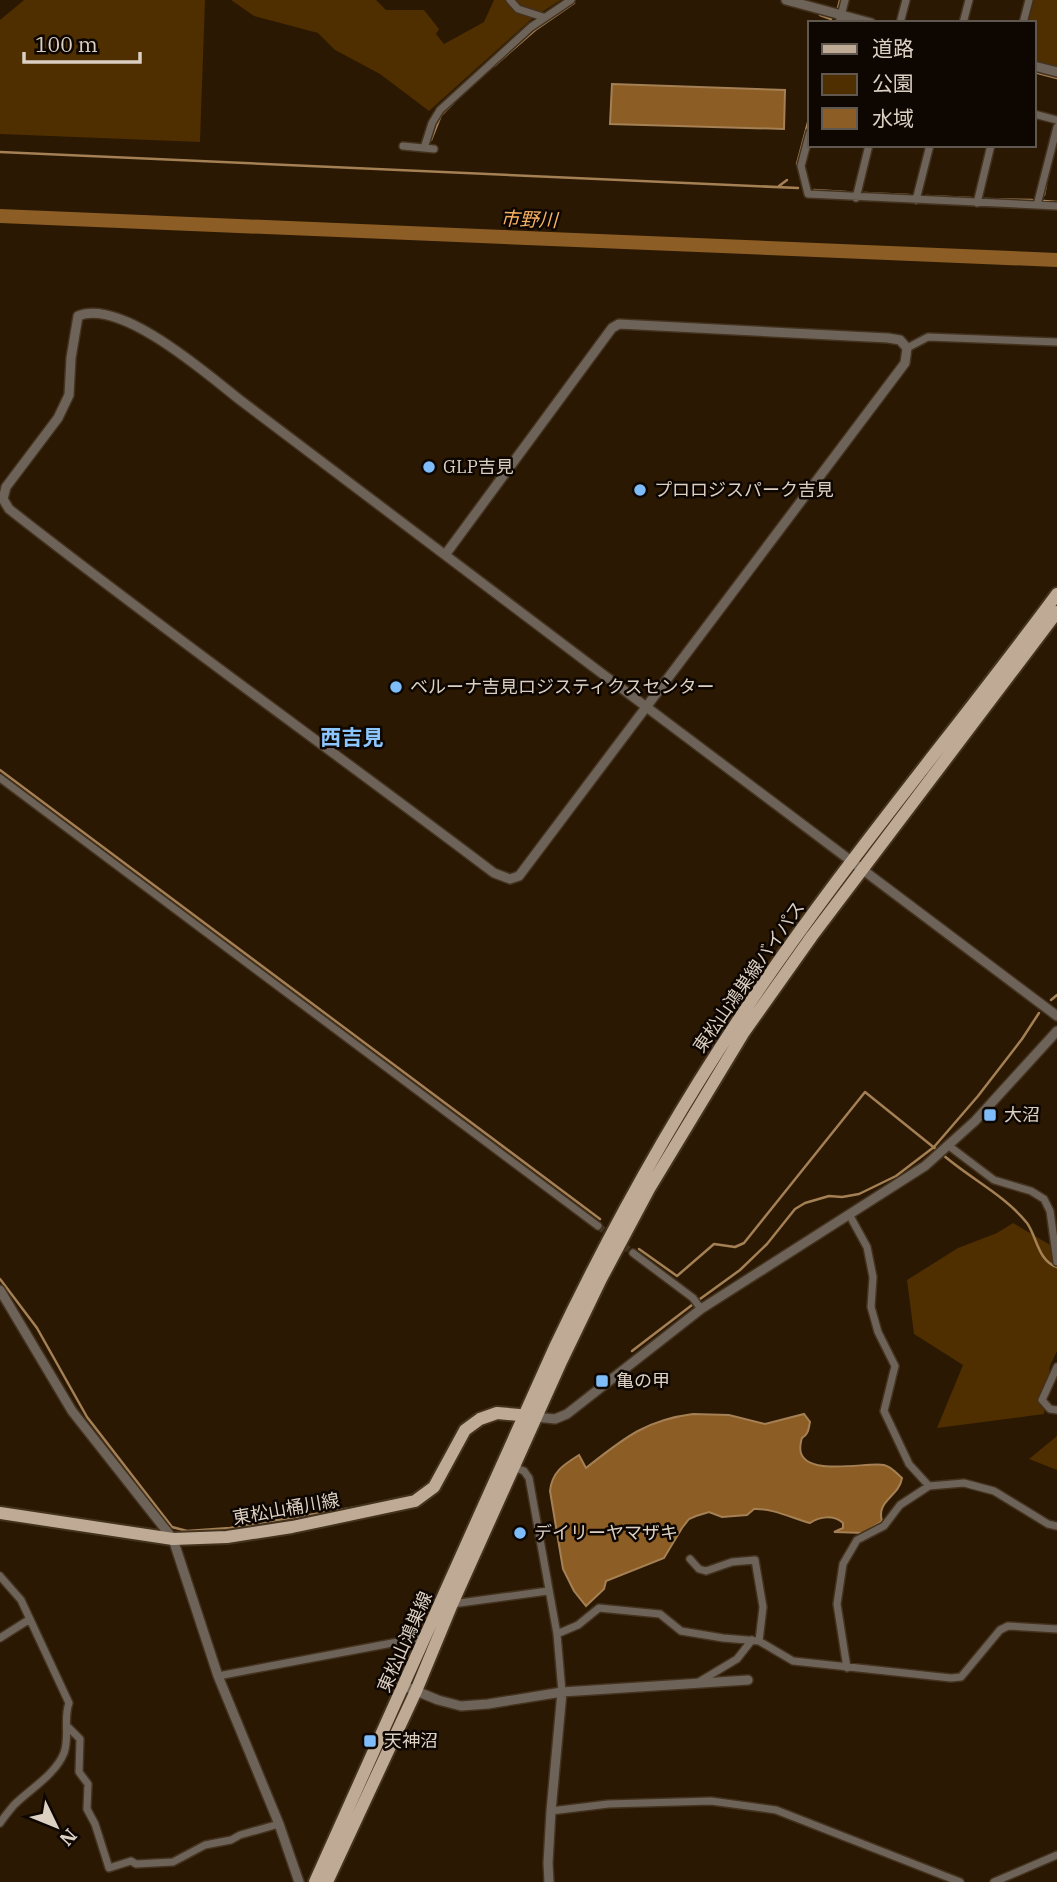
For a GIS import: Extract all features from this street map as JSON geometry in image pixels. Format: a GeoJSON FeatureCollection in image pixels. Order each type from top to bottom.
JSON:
{"type":"FeatureCollection","features":[{"type":"Feature","properties":{"kind":"main road","name":"東松山鴻巣線バイパス"},"geometry":{"type":"LineString","coordinates":[[857,866],[1057,594]]}},
{"type":"Feature","properties":{"kind":"main road","name":"東松山鴻巣線バイパス"},"geometry":{"type":"LineString","coordinates":[[531,1416],[589,1277],[659,1149],[739,1018],[1057,612]]}},
{"type":"Feature","properties":{"kind":"main road","name":"東松山桶川線"},"geometry":{"type":"LineString","coordinates":[[0,1513],[173,1539],[253,1533],[415,1501],[434,1487],[465,1430],[480,1419],[497,1413],[531,1416]]}},
{"type":"Feature","properties":{"kind":"main road","name":"東松山鴻巣線"},"geometry":{"type":"LineString","coordinates":[[315,1882],[452,1604],[513,1467],[531,1416]]}},
{"type":"Feature","properties":{"kind":"main road","name":"東松山鴻巣線"},"geometry":{"type":"LineString","coordinates":[[327,1882],[410,1688],[426,1637],[531,1416]]}},
{"type":"Feature","properties":{"kind":"street"},"geometry":{"type":"LineString","coordinates":[[510,0],[518,9],[543,17]]}},
{"type":"Feature","properties":{"kind":"street"},"geometry":{"type":"LineString","coordinates":[[424,148],[432,123],[440,110],[507,47],[543,17],[571,0]]}},
{"type":"Feature","properties":{"kind":"street"},"geometry":{"type":"LineString","coordinates":[[786,0],[840,19],[845,0]]}},
{"type":"Feature","properties":{"kind":"street"},"geometry":{"type":"LineString","coordinates":[[901,21],[906,0]]}},
{"type":"Feature","properties":{"kind":"street"},"geometry":{"type":"LineString","coordinates":[[964,21],[969,0]]}},
{"type":"Feature","properties":{"kind":"street"},"geometry":{"type":"LineString","coordinates":[[1024,21],[1029,0]]}},
{"type":"Feature","properties":{"kind":"street"},"geometry":{"type":"LineString","coordinates":[[1036,67],[1057,72]]}},
{"type":"Feature","properties":{"kind":"street"},"geometry":{"type":"LineString","coordinates":[[1036,115],[1057,120]]}},
{"type":"Feature","properties":{"kind":"street"},"geometry":{"type":"LineString","coordinates":[[1037,205],[1057,127]]}},
{"type":"Feature","properties":{"kind":"street"},"geometry":{"type":"LineString","coordinates":[[808,140],[801,166],[808,194],[1057,206]]}},
{"type":"Feature","properties":{"kind":"street"},"geometry":{"type":"LineString","coordinates":[[403,146],[434,149]]}},
{"type":"Feature","properties":{"kind":"street"},"geometry":{"type":"LineString","coordinates":[[856,198],[869,147]]}},
{"type":"Feature","properties":{"kind":"street"},"geometry":{"type":"LineString","coordinates":[[916,200],[929,147]]}},
{"type":"Feature","properties":{"kind":"street"},"geometry":{"type":"LineString","coordinates":[[977,203],[991,147]]}},
{"type":"Feature","properties":{"kind":"street"},"geometry":{"type":"LineString","coordinates":[[445,555],[612,328],[619,324],[900,340],[906,348],[905,363],[646,708],[519,876],[510,879],[502,877],[128,602],[9,509],[3,499],[6,487],[58,418],[69,395],[71,358],[78,316],[86,313],[106,314],[133,324],[184,356],[445,555],[646,708],[1057,1017]]}},
{"type":"Feature","properties":{"kind":"street"},"geometry":{"type":"LineString","coordinates":[[906,348],[928,337],[1057,342]]}},
{"type":"Feature","properties":{"kind":"street"},"geometry":{"type":"LineString","coordinates":[[0,778],[598,1226]]}},
{"type":"Feature","properties":{"kind":"street"},"geometry":{"type":"LineString","coordinates":[[531,1416],[555,1419],[567,1414],[701,1310],[925,1166],[949,1146],[1014,1080],[1057,1031]]}},
{"type":"Feature","properties":{"kind":"street"},"geometry":{"type":"LineString","coordinates":[[949,1146],[994,1180],[1031,1191],[1044,1199],[1050,1211],[1057,1262]]}},
{"type":"Feature","properties":{"kind":"street"},"geometry":{"type":"LineString","coordinates":[[850,1216],[867,1247],[873,1277],[871,1307],[878,1332],[895,1366],[884,1411],[909,1464],[929,1486]]}},
{"type":"Feature","properties":{"kind":"street"},"geometry":{"type":"LineString","coordinates":[[633,1253],[693,1298],[701,1310]]}},
{"type":"Feature","properties":{"kind":"street"},"geometry":{"type":"LineString","coordinates":[[0,1290],[72,1411],[173,1539],[218,1676],[279,1824],[299,1882]]}},
{"type":"Feature","properties":{"kind":"street"},"geometry":{"type":"LineString","coordinates":[[1057,1367],[1042,1400],[1050,1409],[1057,1410]]}},
{"type":"Feature","properties":{"kind":"street"},"geometry":{"type":"LineString","coordinates":[[513,1467],[524,1471],[529,1478],[557,1634],[562,1692],[551,1811],[549,1882]]}},
{"type":"Feature","properties":{"kind":"street"},"geometry":{"type":"LineString","coordinates":[[846,1668],[837,1604],[843,1564],[857,1541],[884,1526],[901,1504],[929,1486],[964,1483],[994,1491],[1057,1527]]}},
{"type":"Feature","properties":{"kind":"street"},"geometry":{"type":"LineString","coordinates":[[690,1559],[699,1569],[706,1571],[732,1562],[755,1560],[763,1607],[756,1640],[737,1659],[693,1685]]}},
{"type":"Feature","properties":{"kind":"street"},"geometry":{"type":"LineString","coordinates":[[0,1576],[21,1600],[69,1703],[66,1710],[68,1727],[65,1748],[58,1762],[12,1807],[0,1823]]}},
{"type":"Feature","properties":{"kind":"street"},"geometry":{"type":"LineString","coordinates":[[452,1604],[548,1591]]}},
{"type":"Feature","properties":{"kind":"street"},"geometry":{"type":"LineString","coordinates":[[557,1634],[578,1625],[599,1608],[660,1614],[681,1631],[756,1640],[793,1661],[951,1678],[961,1677],[1000,1630],[1007,1626],[1057,1629]]}},
{"type":"Feature","properties":{"kind":"street"},"geometry":{"type":"LineString","coordinates":[[0,1638],[30,1619]]}},
{"type":"Feature","properties":{"kind":"street"},"geometry":{"type":"LineString","coordinates":[[218,1676],[426,1637]]}},
{"type":"Feature","properties":{"kind":"street"},"geometry":{"type":"LineString","coordinates":[[410,1688],[461,1706],[562,1692],[747,1681]]}},
{"type":"Feature","properties":{"kind":"street"},"geometry":{"type":"LineString","coordinates":[[68,1727],[80,1739],[79,1772],[88,1784],[87,1809],[95,1824],[109,1868],[131,1861],[136,1864],[173,1862],[205,1845],[231,1840],[279,1824]]}},
{"type":"Feature","properties":{"kind":"street"},"geometry":{"type":"LineString","coordinates":[[551,1811],[608,1804],[711,1801],[776,1810],[960,1882]]}},
{"type":"Feature","properties":{"kind":"street"},"geometry":{"type":"LineString","coordinates":[[994,1882],[1057,1855]]}},
{"type":"Feature","properties":{"kind":"green space"},"geometry":{"type":"Polygon","coordinates":[[[24,0],[205,0],[200,142],[0,134],[0,20],[24,0]]]}},
{"type":"Feature","properties":{"kind":"green space"},"geometry":{"type":"Polygon","coordinates":[[[231,0],[376,0],[386,10],[424,10],[439,29],[436,34],[444,44],[484,22],[494,0],[561,0],[534,17],[429,111],[380,74],[335,50],[318,33],[254,16],[231,0]]]}},
{"type":"Feature","properties":{"kind":"green space"},"geometry":{"type":"Polygon","coordinates":[[[1034,0],[1057,0],[1057,67],[1036,62],[1036,21],[1029,21],[1034,0]]]}},
{"type":"Feature","properties":{"kind":"green space"},"geometry":{"type":"Polygon","coordinates":[[[1013,1223],[1057,1249],[1057,1351],[1050,1366],[1044,1414],[937,1428],[963,1365],[914,1334],[907,1280],[958,1248],[997,1233],[1013,1223]]]}},
{"type":"Feature","properties":{"kind":"green space"},"geometry":{"type":"Polygon","coordinates":[[[1057,1436],[1057,1470],[1029,1459],[1057,1436]]]}},
{"type":"Feature","properties":{"kind":"water"},"geometry":{"type":"Polygon","coordinates":[[[612,84],[785,90],[784,129],[610,124],[612,84]]]}},
{"type":"Feature","properties":{"kind":"water"},"geometry":{"type":"Polygon","coordinates":[[[693,1414],[729,1415],[765,1424],[804,1414],[810,1422],[808,1432],[801,1440],[801,1454],[808,1461],[833,1467],[884,1465],[902,1478],[897,1490],[882,1508],[882,1521],[864,1533],[834,1532],[843,1528],[843,1523],[831,1518],[810,1523],[761,1509],[754,1509],[747,1515],[722,1517],[709,1512],[696,1516],[689,1519],[682,1528],[664,1558],[606,1581],[604,1589],[586,1606],[574,1591],[563,1569],[550,1491],[556,1474],[579,1455],[586,1468],[635,1432],[661,1421],[693,1414]]]}},
{"type":"Feature","properties":{"kind":"waterway"},"geometry":{"type":"LineString","coordinates":[[838,8],[840,0]]}},
{"type":"Feature","properties":{"kind":"waterway"},"geometry":{"type":"LineString","coordinates":[[494,66],[535,30],[574,3]]}},
{"type":"Feature","properties":{"kind":"waterway"},"geometry":{"type":"LineString","coordinates":[[820,15],[831,19]]}},
{"type":"Feature","properties":{"kind":"waterway"},"geometry":{"type":"LineString","coordinates":[[1036,73],[1057,78]]}},
{"type":"Feature","properties":{"kind":"waterway"},"geometry":{"type":"LineString","coordinates":[[431,140],[441,115],[453,103]]}},
{"type":"Feature","properties":{"kind":"waterway"},"geometry":{"type":"LineString","coordinates":[[797,164],[808,123]]}},
{"type":"Feature","properties":{"kind":"waterway"},"geometry":{"type":"LineString","coordinates":[[0,152],[798,188]]}},
{"type":"Feature","properties":{"kind":"waterway"},"geometry":{"type":"LineString","coordinates":[[779,186],[787,180]]}},
{"type":"Feature","properties":{"kind":"waterway"},"geometry":{"type":"LineString","coordinates":[[1044,195],[1046,185]]}},
{"type":"Feature","properties":{"kind":"waterway"},"geometry":{"type":"LineString","coordinates":[[814,190],[846,192]]}},
{"type":"Feature","properties":{"kind":"waterway"},"geometry":{"type":"LineString","coordinates":[[864,193],[909,195]]}},
{"type":"Feature","properties":{"kind":"waterway"},"geometry":{"type":"LineString","coordinates":[[926,196],[971,198]]}},
{"type":"Feature","properties":{"kind":"waterway"},"geometry":{"type":"LineString","coordinates":[[984,199],[1032,200]]}},
{"type":"Feature","properties":{"kind":"waterway"},"geometry":{"type":"LineString","coordinates":[[1044,201],[1057,202]]}},
{"type":"Feature","properties":{"kind":"waterway","name":"市野川"},"geometry":{"type":"LineString","coordinates":[[0,216],[1057,260]]}},
{"type":"Feature","properties":{"kind":"waterway"},"geometry":{"type":"LineString","coordinates":[[0,770],[600,1219]]}},
{"type":"Feature","properties":{"kind":"waterway"},"geometry":{"type":"LineString","coordinates":[[1051,1000],[1057,995]]}},
{"type":"Feature","properties":{"kind":"waterway"},"geometry":{"type":"LineString","coordinates":[[700,1299],[740,1270],[767,1244],[795,1209],[829,1196],[859,1194],[896,1176],[934,1147],[978,1096],[1039,1013]]}},
{"type":"Feature","properties":{"kind":"waterway"},"geometry":{"type":"LineString","coordinates":[[639,1249],[677,1276],[714,1244],[735,1247],[744,1243],[865,1092],[937,1150]]}},
{"type":"Feature","properties":{"kind":"waterway"},"geometry":{"type":"LineString","coordinates":[[942,1154],[1018,1213],[1027,1223],[1046,1260],[1057,1267]]}},
{"type":"Feature","properties":{"kind":"waterway"},"geometry":{"type":"LineString","coordinates":[[0,1279],[37,1328],[87,1417],[172,1527],[187,1531],[230,1528],[363,1506]]}},
{"type":"Feature","properties":{"kind":"waterway"},"geometry":{"type":"LineString","coordinates":[[632,1351],[692,1305]]}},
{"type":"Feature","properties":{"kind":"tunnel"},"geometry":{"type":"LineString","coordinates":[[598,1226],[633,1253]]}},
{"type":"Feature","properties":{"kind":"place","name":"GLP吉見"},"geometry":{"type":"Point","coordinates":[429,467]}},
{"type":"Feature","properties":{"kind":"place","name":"プロロジスパーク吉見"},"geometry":{"type":"Point","coordinates":[640,490]}},
{"type":"Feature","properties":{"kind":"place","name":"ベルーナ吉見ロジスティクスセンター"},"geometry":{"type":"Point","coordinates":[396,687]}},
{"type":"Feature","properties":{"kind":"place","name":"大沼"},"geometry":{"type":"Point","coordinates":[990,1115]}},
{"type":"Feature","properties":{"kind":"place","name":"亀の甲"},"geometry":{"type":"Point","coordinates":[602,1381]}},
{"type":"Feature","properties":{"kind":"place","name":"デイリーヤマザキ"},"geometry":{"type":"Point","coordinates":[520,1533]}},
{"type":"Feature","properties":{"kind":"place","name":"天神沼"},"geometry":{"type":"Point","coordinates":[370,1741]}},
{"type":"Feature","properties":{"kind":"district","name":"西吉見"},"geometry":{"type":"Point","coordinates":[352,738]}}]}
